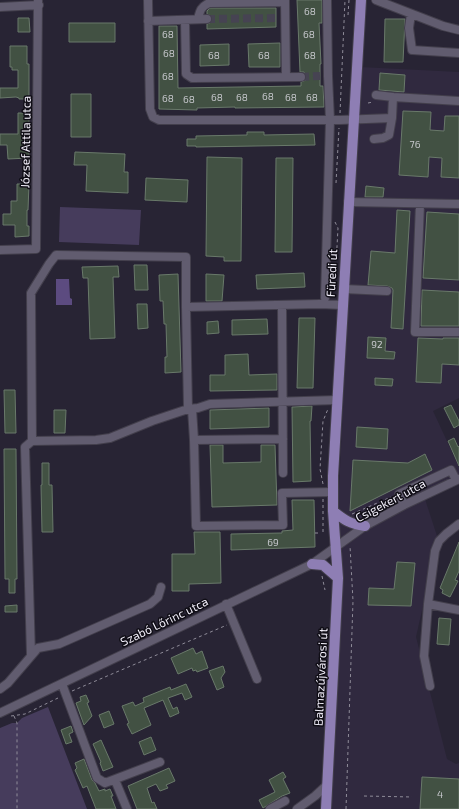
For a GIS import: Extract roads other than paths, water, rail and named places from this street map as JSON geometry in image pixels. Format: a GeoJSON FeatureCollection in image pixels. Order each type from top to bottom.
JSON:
{"type":"FeatureCollection","features":[{"type":"Feature","properties":{"kind":"main road","name":"Füredi út"},"geometry":{"type":"LineString","coordinates":[[336,548],[333,511],[333,400],[343,305],[339,289],[348,202],[361,0]]}},
{"type":"Feature","properties":{"kind":"main road"},"geometry":{"type":"LineString","coordinates":[[333,511],[353,525],[365,526]]}},
{"type":"Feature","properties":{"kind":"main road","name":"Balmazújvárosi út"},"geometry":{"type":"LineString","coordinates":[[326,809],[331,695],[337,607],[338,578],[336,548]]}},
{"type":"Feature","properties":{"kind":"main road"},"geometry":{"type":"LineString","coordinates":[[312,564],[323,565],[338,578]]}},
{"type":"Feature","properties":{"kind":"street"},"geometry":{"type":"LineString","coordinates":[[148,0],[150,109],[153,117],[159,120],[353,120],[392,118]]}},
{"type":"Feature","properties":{"kind":"street"},"geometry":{"type":"LineString","coordinates":[[325,298],[330,120],[324,76],[327,0]]}},
{"type":"Feature","properties":{"kind":"street"},"geometry":{"type":"LineString","coordinates":[[376,0],[411,14],[459,30]]}},
{"type":"Feature","properties":{"kind":"street"},"geometry":{"type":"LineString","coordinates":[[198,19],[199,11],[203,6],[209,3],[285,1],[286,77]]}},
{"type":"Feature","properties":{"kind":"street"},"geometry":{"type":"LineString","coordinates":[[0,6],[38,3]]}},
{"type":"Feature","properties":{"kind":"street","name":"József Attila utca"},"geometry":{"type":"LineString","coordinates":[[0,250],[36,249],[38,3]]}},
{"type":"Feature","properties":{"kind":"street"},"geometry":{"type":"LineString","coordinates":[[411,14],[409,28],[412,50],[459,53]]}},
{"type":"Feature","properties":{"kind":"street"},"geometry":{"type":"LineString","coordinates":[[276,18],[285,18]]}},
{"type":"Feature","properties":{"kind":"street"},"geometry":{"type":"LineString","coordinates":[[148,21],[207,19]]}},
{"type":"Feature","properties":{"kind":"street"},"geometry":{"type":"LineString","coordinates":[[186,20],[186,74],[192,78],[301,77]]}},
{"type":"Feature","properties":{"kind":"street"},"geometry":{"type":"LineString","coordinates":[[374,139],[383,138],[389,135],[392,118],[393,97]]}},
{"type":"Feature","properties":{"kind":"street"},"geometry":{"type":"LineString","coordinates":[[376,98],[393,97],[459,101]]}},
{"type":"Feature","properties":{"kind":"street"},"geometry":{"type":"LineString","coordinates":[[348,202],[459,204]]}},
{"type":"Feature","properties":{"kind":"street"},"geometry":{"type":"LineString","coordinates":[[420,204],[415,332],[459,332]]}},
{"type":"Feature","properties":{"kind":"street"},"geometry":{"type":"LineString","coordinates":[[32,441],[31,293],[56,255],[186,257],[186,307],[190,409],[194,440],[196,526],[283,525],[282,493],[333,492]]}},
{"type":"Feature","properties":{"kind":"street"},"geometry":{"type":"LineString","coordinates":[[339,289],[387,291]]}},
{"type":"Feature","properties":{"kind":"street"},"geometry":{"type":"LineString","coordinates":[[282,305],[283,473]]}},
{"type":"Feature","properties":{"kind":"street"},"geometry":{"type":"LineString","coordinates":[[186,307],[343,305]]}},
{"type":"Feature","properties":{"kind":"street"},"geometry":{"type":"LineString","coordinates":[[31,655],[25,447],[32,441],[96,440],[110,438],[152,421],[210,404],[333,400]]}},
{"type":"Feature","properties":{"kind":"street"},"geometry":{"type":"LineString","coordinates":[[194,440],[283,438]]}},
{"type":"Feature","properties":{"kind":"street"},"geometry":{"type":"LineString","coordinates":[[404,504],[399,494],[451,470],[457,480]]}},
{"type":"Feature","properties":{"kind":"street","name":"Csigekert utca"},"geometry":{"type":"LineString","coordinates":[[336,548],[365,526],[404,504],[457,480]]}},
{"type":"Feature","properties":{"kind":"street"},"geometry":{"type":"LineString","coordinates":[[430,686],[424,656],[428,604],[435,551],[440,541],[446,534],[459,524]]}},
{"type":"Feature","properties":{"kind":"street","name":"Szabó Lőrinc utca"},"geometry":{"type":"LineString","coordinates":[[2,713],[226,604],[312,564],[336,548]]}},
{"type":"Feature","properties":{"kind":"street"},"geometry":{"type":"LineString","coordinates":[[0,688],[8,683],[38,648],[59,644],[150,604],[158,597],[161,587]]}},
{"type":"Feature","properties":{"kind":"street"},"geometry":{"type":"LineString","coordinates":[[226,604],[257,679]]}},
{"type":"Feature","properties":{"kind":"street"},"geometry":{"type":"LineString","coordinates":[[428,604],[459,610]]}},
{"type":"Feature","properties":{"kind":"street"},"geometry":{"type":"LineString","coordinates":[[62,684],[97,778],[105,783],[160,762]]}},
{"type":"Feature","properties":{"kind":"street"},"geometry":{"type":"LineString","coordinates":[[115,780],[127,809]]}},
{"type":"Feature","properties":{"kind":"street"},"geometry":{"type":"LineString","coordinates":[[297,809],[327,785]]}},
{"type":"Feature","properties":{"kind":"street"},"geometry":{"type":"LineString","coordinates":[[270,809],[285,801]]}},
{"type":"Feature","properties":{"kind":"tunnel"},"geometry":{"type":"LineString","coordinates":[[207,19],[276,18]]}},
{"type":"Feature","properties":{"kind":"tunnel"},"geometry":{"type":"LineString","coordinates":[[301,77],[320,76]]}}]}
